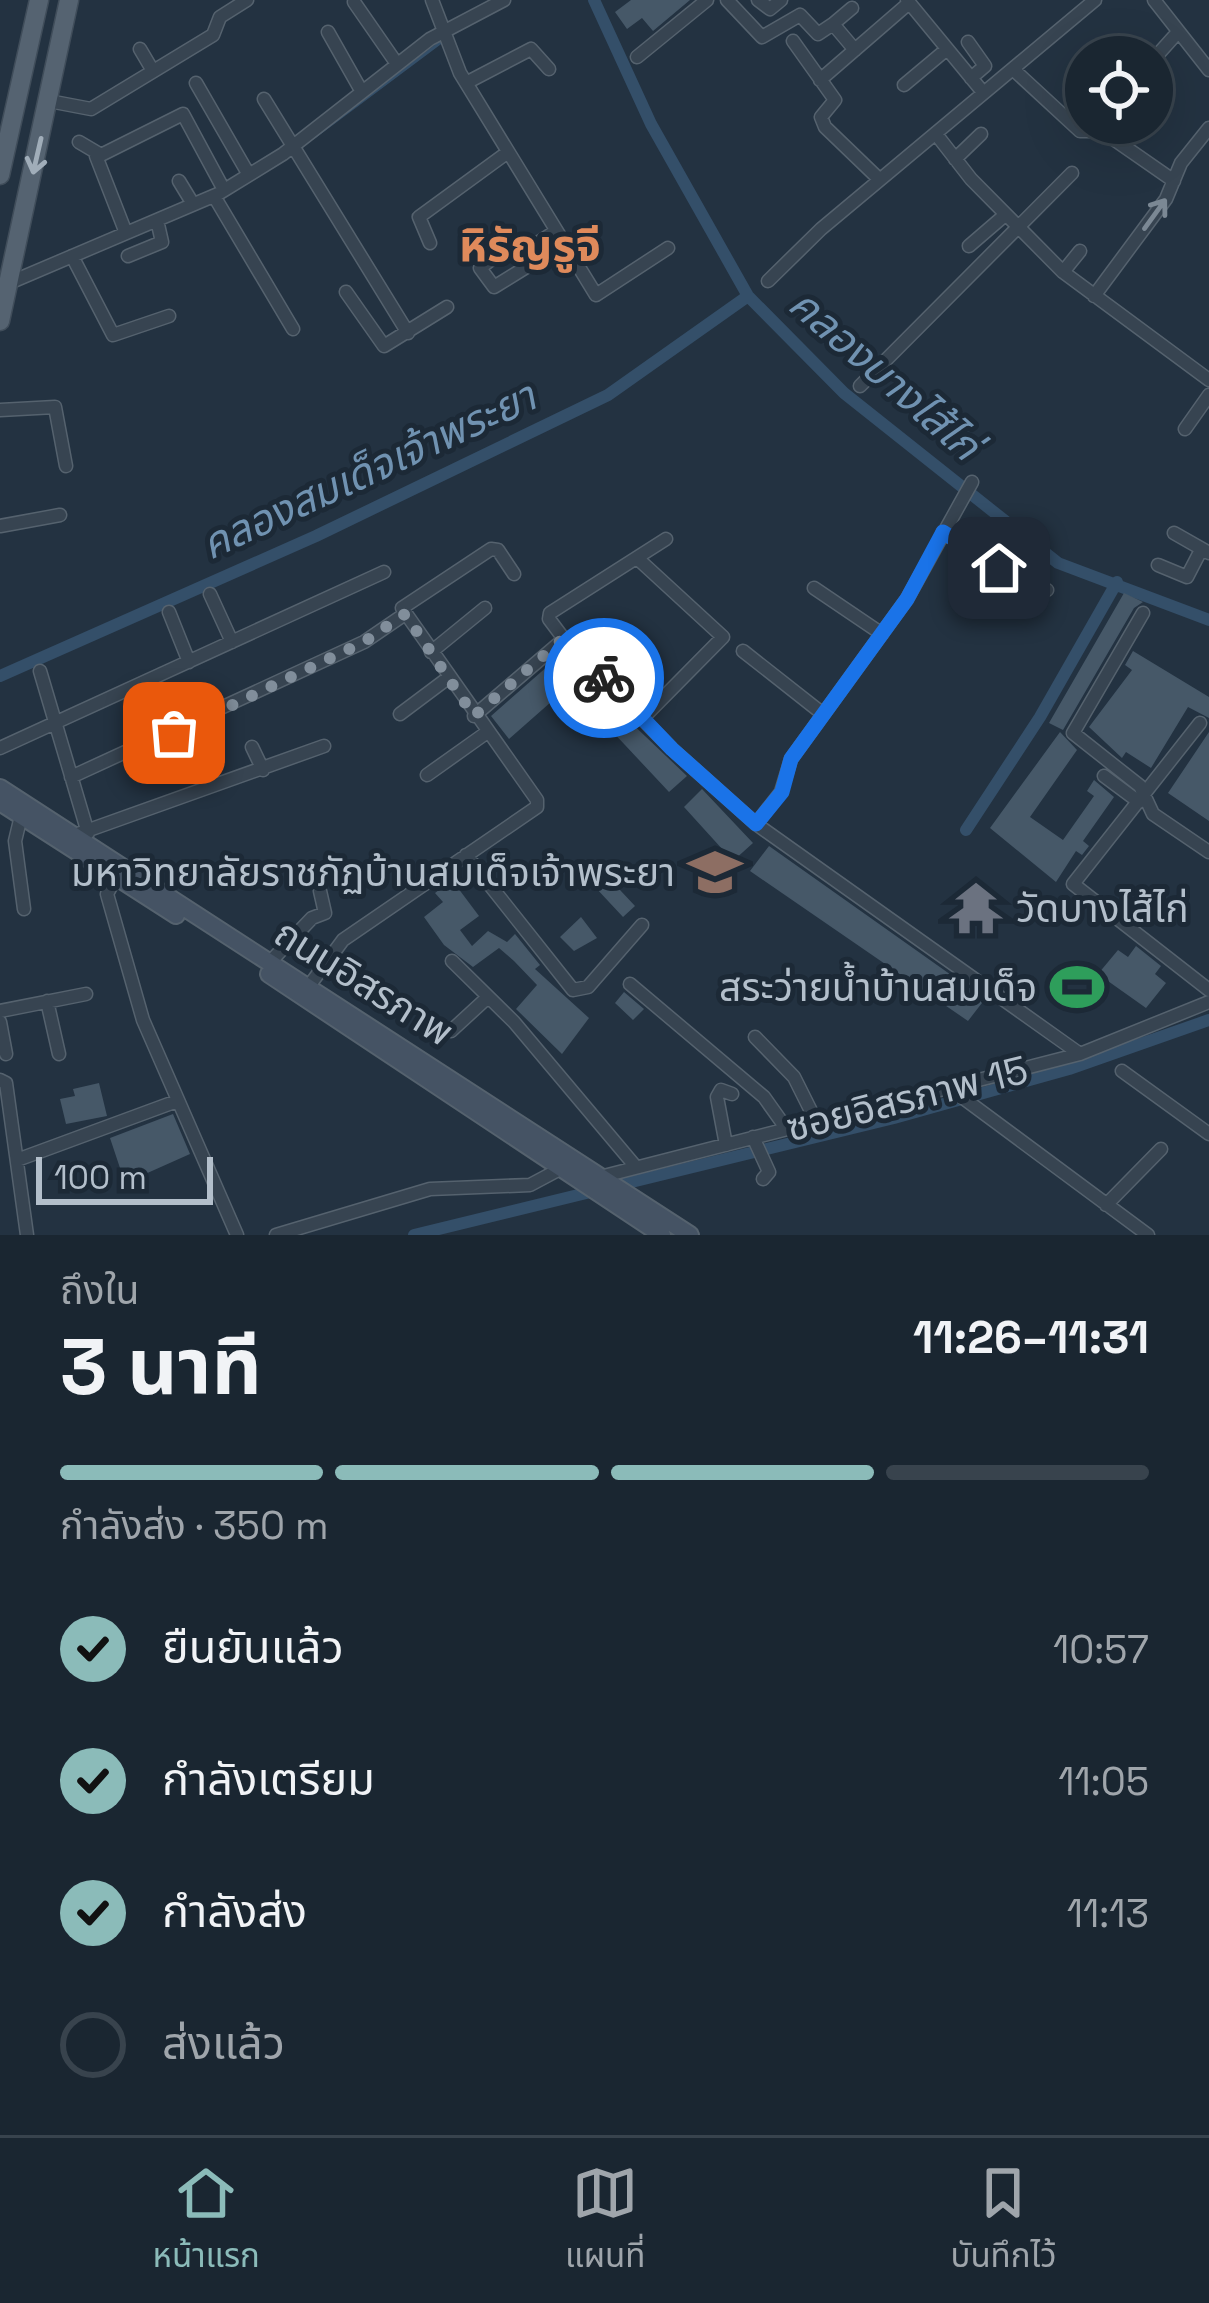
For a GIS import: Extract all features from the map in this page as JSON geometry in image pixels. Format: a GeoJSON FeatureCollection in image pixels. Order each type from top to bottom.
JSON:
{"type":"FeatureCollection","features":[{"type":"Feature","properties":{"kind":"main road"},"geometry":{"type":"LineString","coordinates":[[0,175],[8,100],[39,0]]}},
{"type":"Feature","properties":{"kind":"main road"},"geometry":{"type":"LineString","coordinates":[[0,321],[70,0]]}},
{"type":"Feature","properties":{"kind":"main road","name":"ถนนอิสรภาพ"},"geometry":{"type":"LineString","coordinates":[[0,788],[81,834],[605,1187],[690,1235]]}},
{"type":"Feature","properties":{"kind":"main road"},"geometry":{"type":"LineString","coordinates":[[0,802],[18,823],[116,877],[560,1169],[605,1187],[662,1235]]}},
{"type":"Feature","properties":{"kind":"street"},"geometry":{"type":"LineString","coordinates":[[49,101],[91,109],[213,34],[220,17],[247,0]]}},
{"type":"Feature","properties":{"kind":"street"},"geometry":{"type":"LineString","coordinates":[[432,0],[466,83],[596,295],[668,248]]}},
{"type":"Feature","properties":{"kind":"street"},"geometry":{"type":"LineString","coordinates":[[8,283],[219,193],[290,148],[397,64],[504,0]]}},
{"type":"Feature","properties":{"kind":"street"},"geometry":{"type":"LineString","coordinates":[[637,56],[707,0]]}},
{"type":"Feature","properties":{"kind":"street"},"geometry":{"type":"LineString","coordinates":[[727,0],[762,38],[800,15],[818,34],[852,8]]}},
{"type":"Feature","properties":{"kind":"street"},"geometry":{"type":"LineString","coordinates":[[736,12],[754,0],[770,9],[781,0]]}},
{"type":"Feature","properties":{"kind":"street"},"geometry":{"type":"LineString","coordinates":[[768,281],[879,179],[982,91],[1015,71],[1095,0]]}},
{"type":"Feature","properties":{"kind":"street"},"geometry":{"type":"LineString","coordinates":[[1154,0],[1209,70]]}},
{"type":"Feature","properties":{"kind":"street"},"geometry":{"type":"LineString","coordinates":[[354,2],[397,64]]}},
{"type":"Feature","properties":{"kind":"street"},"geometry":{"type":"LineString","coordinates":[[820,80],[908,2],[982,91]]}},
{"type":"Feature","properties":{"kind":"street"},"geometry":{"type":"LineString","coordinates":[[833,24],[855,50]]}},
{"type":"Feature","properties":{"kind":"street"},"geometry":{"type":"LineString","coordinates":[[328,32],[362,92]]}},
{"type":"Feature","properties":{"kind":"street"},"geometry":{"type":"LineString","coordinates":[[1173,38],[1178,32]]}},
{"type":"Feature","properties":{"kind":"street"},"geometry":{"type":"LineString","coordinates":[[793,41],[835,100],[822,115],[825,127],[879,179]]}},
{"type":"Feature","properties":{"kind":"street"},"geometry":{"type":"LineString","coordinates":[[968,42],[985,66],[971,78]]}},
{"type":"Feature","properties":{"kind":"street"},"geometry":{"type":"LineString","coordinates":[[466,83],[531,49],[549,69]]}},
{"type":"Feature","properties":{"kind":"street"},"geometry":{"type":"LineString","coordinates":[[904,85],[947,49]]}},
{"type":"Feature","properties":{"kind":"street"},"geometry":{"type":"LineString","coordinates":[[140,50],[153,71]]}},
{"type":"Feature","properties":{"kind":"street"},"geometry":{"type":"LineString","coordinates":[[1015,71],[1080,131],[1102,131],[1174,181]]}},
{"type":"Feature","properties":{"kind":"street"},"geometry":{"type":"LineString","coordinates":[[196,82],[249,175]]}},
{"type":"Feature","properties":{"kind":"street"},"geometry":{"type":"LineString","coordinates":[[264,99],[408,333]]}},
{"type":"Feature","properties":{"kind":"street"},"geometry":{"type":"LineString","coordinates":[[96,155],[183,114],[219,193],[292,329]]}},
{"type":"Feature","properties":{"kind":"street"},"geometry":{"type":"LineString","coordinates":[[1094,296],[1209,128]]}},
{"type":"Feature","properties":{"kind":"street"},"geometry":{"type":"LineString","coordinates":[[936,134],[1063,272],[1204,377],[1209,359]]}},
{"type":"Feature","properties":{"kind":"street"},"geometry":{"type":"LineString","coordinates":[[955,159],[981,134]]}},
{"type":"Feature","properties":{"kind":"street"},"geometry":{"type":"LineString","coordinates":[[79,142],[96,155],[126,233]]}},
{"type":"Feature","properties":{"kind":"street"},"geometry":{"type":"LineString","coordinates":[[430,243],[419,217],[508,152]]}},
{"type":"Feature","properties":{"kind":"street"},"geometry":{"type":"LineString","coordinates":[[860,386],[1072,173]]}},
{"type":"Feature","properties":{"kind":"street"},"geometry":{"type":"LineString","coordinates":[[179,181],[193,204]]}},
{"type":"Feature","properties":{"kind":"street"},"geometry":{"type":"LineString","coordinates":[[969,246],[1005,214]]}},
{"type":"Feature","properties":{"kind":"street"},"geometry":{"type":"LineString","coordinates":[[128,256],[162,242],[157,220]]}},
{"type":"Feature","properties":{"kind":"street"},"geometry":{"type":"LineString","coordinates":[[522,253],[556,231]]}},
{"type":"Feature","properties":{"kind":"street"},"geometry":{"type":"LineString","coordinates":[[1063,272],[1080,251]]}},
{"type":"Feature","properties":{"kind":"street"},"geometry":{"type":"LineString","coordinates":[[72,256],[112,335],[169,316]]}},
{"type":"Feature","properties":{"kind":"street"},"geometry":{"type":"LineString","coordinates":[[346,292],[384,346],[447,307]]}},
{"type":"Feature","properties":{"kind":"street"},"geometry":{"type":"LineString","coordinates":[[1185,429],[1209,395]]}},
{"type":"Feature","properties":{"kind":"street"},"geometry":{"type":"LineString","coordinates":[[0,410],[55,407],[66,466]]}},
{"type":"Feature","properties":{"kind":"street"},"geometry":{"type":"LineString","coordinates":[[756,824],[782,792],[791,759],[882,634],[968,490]]}},
{"type":"Feature","properties":{"kind":"street"},"geometry":{"type":"LineString","coordinates":[[0,526],[59,515]]}},
{"type":"Feature","properties":{"kind":"street"},"geometry":{"type":"LineString","coordinates":[[943,532],[995,567],[1047,590]]}},
{"type":"Feature","properties":{"kind":"street"},"geometry":{"type":"LineString","coordinates":[[1158,565],[1187,577],[1205,552],[1174,533]]}},
{"type":"Feature","properties":{"kind":"street"},"geometry":{"type":"LineString","coordinates":[[666,538],[550,613],[564,638],[756,824],[1080,1054]]}},
{"type":"Feature","properties":{"kind":"street"},"geometry":{"type":"LineString","coordinates":[[71,777],[364,642],[490,548],[498,550],[514,574]]}},
{"type":"Feature","properties":{"kind":"street"},"geometry":{"type":"LineString","coordinates":[[637,558],[723,637],[643,718]]}},
{"type":"Feature","properties":{"kind":"street"},"geometry":{"type":"LineString","coordinates":[[0,748],[384,572]]}},
{"type":"Feature","properties":{"kind":"street"},"geometry":{"type":"LineString","coordinates":[[814,588],[882,634]]}},
{"type":"Feature","properties":{"kind":"street"},"geometry":{"type":"LineString","coordinates":[[210,594],[232,642]]}},
{"type":"Feature","properties":{"kind":"street"},"geometry":{"type":"LineString","coordinates":[[431,652],[485,608]]}},
{"type":"Feature","properties":{"kind":"street"},"geometry":{"type":"LineString","coordinates":[[309,986],[343,940],[538,803],[404,611]]}},
{"type":"Feature","properties":{"kind":"street"},"geometry":{"type":"LineString","coordinates":[[169,613],[189,662]]}},
{"type":"Feature","properties":{"kind":"street"},"geometry":{"type":"LineString","coordinates":[[1143,613],[1072,733],[1153,814],[1209,852]]}},
{"type":"Feature","properties":{"kind":"street"},"geometry":{"type":"LineString","coordinates":[[474,716],[564,638]]}},
{"type":"Feature","properties":{"kind":"street"},"geometry":{"type":"LineString","coordinates":[[743,651],[823,715]]}},
{"type":"Feature","properties":{"kind":"street"},"geometry":{"type":"LineString","coordinates":[[40,671],[71,777],[81,834],[324,746]]}},
{"type":"Feature","properties":{"kind":"street"},"geometry":{"type":"LineString","coordinates":[[400,714],[448,678]]}},
{"type":"Feature","properties":{"kind":"street"},"geometry":{"type":"LineString","coordinates":[[1200,723],[1077,877],[1074,889],[1209,991]]}},
{"type":"Feature","properties":{"kind":"street"},"geometry":{"type":"LineString","coordinates":[[428,775],[486,733]]}},
{"type":"Feature","properties":{"kind":"street"},"geometry":{"type":"LineString","coordinates":[[252,747],[262,770]]}},
{"type":"Feature","properties":{"kind":"street"},"geometry":{"type":"LineString","coordinates":[[1104,776],[1143,799]]}},
{"type":"Feature","properties":{"kind":"street"},"geometry":{"type":"LineString","coordinates":[[0,834],[18,823],[24,908]]}},
{"type":"Feature","properties":{"kind":"street"},"geometry":{"type":"LineString","coordinates":[[466,855],[574,990],[588,987],[641,926]]}},
{"type":"Feature","properties":{"kind":"street"},"geometry":{"type":"LineString","coordinates":[[116,877],[106,894],[143,1020],[237,1235]]}},
{"type":"Feature","properties":{"kind":"street"},"geometry":{"type":"LineString","coordinates":[[270,962],[312,918],[325,913],[320,891]]}},
{"type":"Feature","properties":{"kind":"street"},"geometry":{"type":"LineString","coordinates":[[452,962],[636,1167]]}},
{"type":"Feature","properties":{"kind":"street"},"geometry":{"type":"LineString","coordinates":[[630,984],[764,1097],[786,1128]]}},
{"type":"Feature","properties":{"kind":"street"},"geometry":{"type":"LineString","coordinates":[[0,1011],[86,994]]}},
{"type":"Feature","properties":{"kind":"street"},"geometry":{"type":"LineString","coordinates":[[451,1031],[488,997]]}},
{"type":"Feature","properties":{"kind":"street"},"geometry":{"type":"LineString","coordinates":[[47,1001],[58,1054]]}},
{"type":"Feature","properties":{"kind":"street","name":"ซอยอิสรภาพ 15"},"geometry":{"type":"LineString","coordinates":[[605,1187],[636,1167],[726,1145],[756,1145],[786,1128],[959,1096],[1209,1003]]}},
{"type":"Feature","properties":{"kind":"street"},"geometry":{"type":"LineString","coordinates":[[0,1022],[6,1054]]}},
{"type":"Feature","properties":{"kind":"street"},"geometry":{"type":"LineString","coordinates":[[755,1037],[794,1077],[816,1121]]}},
{"type":"Feature","properties":{"kind":"street"},"geometry":{"type":"LineString","coordinates":[[1122,1071],[1209,1134]]}},
{"type":"Feature","properties":{"kind":"street"},"geometry":{"type":"LineString","coordinates":[[0,1079],[6,1083],[27,1235]]}},
{"type":"Feature","properties":{"kind":"street"},"geometry":{"type":"LineString","coordinates":[[726,1145],[717,1097],[721,1090],[732,1094]]}},
{"type":"Feature","properties":{"kind":"street"},"geometry":{"type":"LineString","coordinates":[[959,1096],[1148,1235]]}},
{"type":"Feature","properties":{"kind":"street"},"geometry":{"type":"LineString","coordinates":[[17,1160],[177,1101]]}},
{"type":"Feature","properties":{"kind":"street"},"geometry":{"type":"LineString","coordinates":[[756,1145],[770,1175],[763,1179]]}},
{"type":"Feature","properties":{"kind":"street"},"geometry":{"type":"LineString","coordinates":[[1106,1205],[1161,1149]]}},
{"type":"Feature","properties":{"kind":"street"},"geometry":{"type":"LineString","coordinates":[[276,1235],[302,1232],[430,1189],[530,1186],[560,1169]]}},
{"type":"Feature","properties":{"kind":"building"},"geometry":{"type":"Polygon","coordinates":[[[631,0],[690,0],[653,31],[642,18],[627,29],[615,12],[631,0]]]}},
{"type":"Feature","properties":{"kind":"building"},"geometry":{"type":"Polygon","coordinates":[[[1124,593],[1143,602],[1134,608],[1063,730],[1049,723],[1124,593]]]}},
{"type":"Feature","properties":{"kind":"building"},"geometry":{"type":"Polygon","coordinates":[[[1133,651],[1209,697],[1209,718],[1188,707],[1151,768],[1126,752],[1122,758],[1089,727],[1132,670],[1125,665],[1133,651]]]}},
{"type":"Feature","properties":{"kind":"building"},"geometry":{"type":"Polygon","coordinates":[[[549,665],[568,687],[509,739],[491,716],[549,665]]]}},
{"type":"Feature","properties":{"kind":"building"},"geometry":{"type":"Polygon","coordinates":[[[624,716],[687,776],[669,792],[610,729],[624,716]]]}},
{"type":"Feature","properties":{"kind":"building"},"geometry":{"type":"Polygon","coordinates":[[[1060,732],[1077,750],[1030,817],[1063,840],[1094,796],[1087,791],[1094,780],[1114,797],[1083,841],[1089,846],[1082,855],[1076,851],[1056,882],[990,828],[1060,732]]]}},
{"type":"Feature","properties":{"kind":"building"},"geometry":{"type":"Polygon","coordinates":[[[1209,732],[1209,821],[1168,793],[1209,732]]]}},
{"type":"Feature","properties":{"kind":"building"},"geometry":{"type":"Polygon","coordinates":[[[702,789],[753,843],[733,861],[684,807],[702,789]]]}},
{"type":"Feature","properties":{"kind":"building"},"geometry":{"type":"Polygon","coordinates":[[[769,846],[985,999],[968,1021],[750,871],[769,846]]]}},
{"type":"Feature","properties":{"kind":"building"},"geometry":{"type":"Polygon","coordinates":[[[606,875],[635,906],[623,917],[595,887],[606,875]]]}},
{"type":"Feature","properties":{"kind":"building"},"geometry":{"type":"Polygon","coordinates":[[[452,880],[479,916],[460,930],[472,946],[488,931],[507,942],[515,934],[540,965],[535,969],[589,1018],[562,1054],[516,1009],[537,985],[514,961],[499,948],[473,967],[444,945],[424,917],[443,902],[435,893],[452,880]]]}},
{"type":"Feature","properties":{"kind":"building"},"geometry":{"type":"Polygon","coordinates":[[[581,917],[597,938],[574,951],[560,937],[581,917]]]}},
{"type":"Feature","properties":{"kind":"building"},"geometry":{"type":"Polygon","coordinates":[[[1136,946],[1161,966],[1155,974],[1166,983],[1146,1008],[1098,974],[1118,950],[1128,957],[1136,946]]]}},
{"type":"Feature","properties":{"kind":"building"},"geometry":{"type":"Polygon","coordinates":[[[624,992],[644,1009],[633,1020],[615,1003],[624,992]]]}},
{"type":"Feature","properties":{"kind":"building"},"geometry":{"type":"Polygon","coordinates":[[[99,1083],[107,1116],[66,1124],[60,1099],[75,1096],[73,1089],[99,1083]]]}},
{"type":"Feature","properties":{"kind":"building"},"geometry":{"type":"Polygon","coordinates":[[[173,1114],[190,1154],[125,1183],[110,1138],[173,1114]]]}},
{"type":"Feature","properties":{"kind":"waterway","name":"คลองบางไส้ไก่"},"geometry":{"type":"LineString","coordinates":[[594,0],[651,124],[748,296],[844,393],[1058,563],[1209,620]]}},
{"type":"Feature","properties":{"kind":"waterway"},"geometry":{"type":"LineString","coordinates":[[313,138],[444,40]]}},
{"type":"Feature","properties":{"kind":"waterway","name":"คลองสมเด็จเจ้าพระยา"},"geometry":{"type":"LineString","coordinates":[[0,676],[316,536],[608,395],[748,296]]}},
{"type":"Feature","properties":{"kind":"waterway"},"geometry":{"type":"LineString","coordinates":[[966,830],[1040,717],[1117,582]]}},
{"type":"Feature","properties":{"kind":"waterway","name":"คลองสมเด็จเจ้าพระยา"},"geometry":{"type":"LineString","coordinates":[[414,1235],[894,1118],[1069,1069],[1209,1020]]}},
{"type":"Feature","properties":{"kind":"way so far"},"geometry":{"type":"LineString","coordinates":[[174,733],[364,642],[405,614],[474,716],[564,638],[604,678]]}},
{"type":"Feature","properties":{"kind":"place","name":"มหาวิทยาลัยราชภัฏบ้านสมเด็จเจ้าพระยา"},"geometry":{"type":"Point","coordinates":[715,872]}},
{"type":"Feature","properties":{"kind":"place","name":"วัดบางไส้ไก่"},"geometry":{"type":"Point","coordinates":[976,908]}},
{"type":"Feature","properties":{"kind":"place","name":"สระว่ายน้ำบ้านสมเด็จ"},"geometry":{"type":"Point","coordinates":[1077,987]}},
{"type":"Feature","properties":{"kind":"district","name":"หิรัญรูจี"},"geometry":{"type":"Point","coordinates":[530,245]}},
{"type":"Feature","properties":{"kind":"route"},"geometry":{"type":"LineString","coordinates":[[604,678],[672,749],[756,824],[782,792],[791,759],[907,599],[943,532],[999,568]]}}]}
